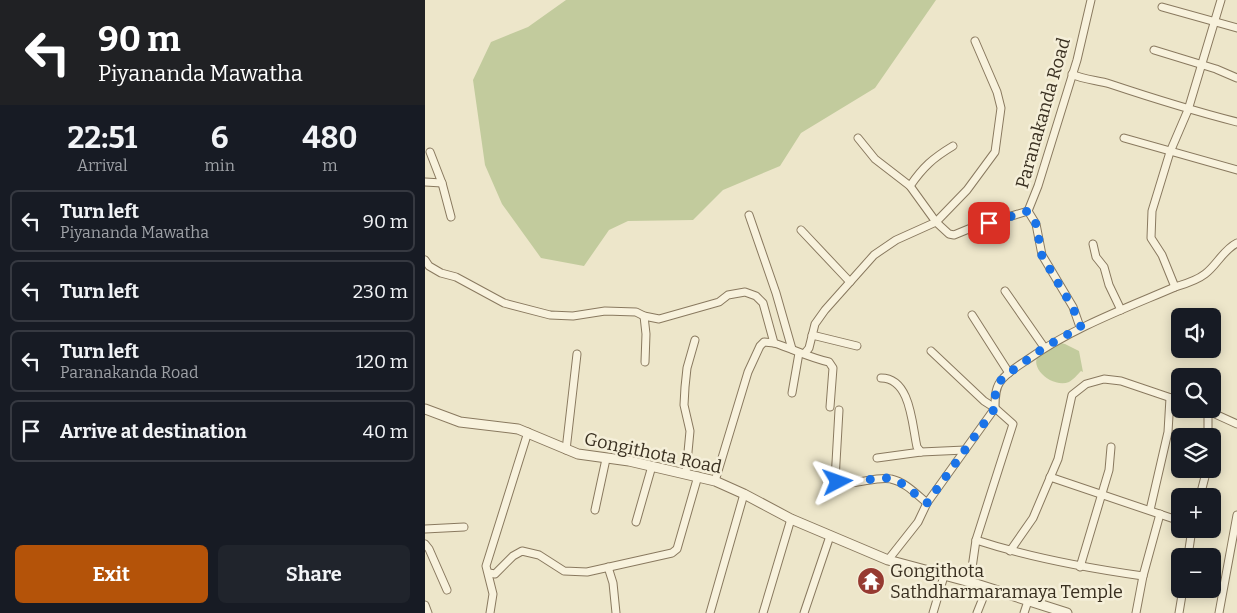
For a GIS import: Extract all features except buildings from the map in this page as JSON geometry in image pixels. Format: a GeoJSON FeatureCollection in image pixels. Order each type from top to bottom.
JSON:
{"type":"FeatureCollection","features":[{"type":"Feature","properties":{"kind":"street","name":"Paranakanda Road"},"geometry":{"type":"LineString","coordinates":[[936,222],[949,234],[954,235],[1028,211],[1038,186],[1072,74],[1091,0]]}},
{"type":"Feature","properties":{"kind":"street"},"geometry":{"type":"LineString","coordinates":[[1175,287],[1161,255],[1151,238],[1152,210],[1169,152],[1188,110],[1221,0]]}},
{"type":"Feature","properties":{"kind":"street"},"geometry":{"type":"LineString","coordinates":[[1162,6],[1237,28]]}},
{"type":"Feature","properties":{"kind":"street"},"geometry":{"type":"LineString","coordinates":[[799,351],[809,348],[815,324],[874,255],[896,240],[936,222],[967,190],[995,152],[1001,108],[997,92],[975,40]]}},
{"type":"Feature","properties":{"kind":"street"},"geometry":{"type":"LineString","coordinates":[[1154,50],[1237,78]]}},
{"type":"Feature","properties":{"kind":"street"},"geometry":{"type":"LineString","coordinates":[[1072,74],[1083,79],[1099,81],[1188,110],[1237,122]]}},
{"type":"Feature","properties":{"kind":"street"},"geometry":{"type":"LineString","coordinates":[[858,138],[875,159],[910,186],[936,222]]}},
{"type":"Feature","properties":{"kind":"street"},"geometry":{"type":"LineString","coordinates":[[1124,138],[1237,170]]}},
{"type":"Feature","properties":{"kind":"street"},"geometry":{"type":"LineString","coordinates":[[910,186],[928,164],[953,146]]}},
{"type":"Feature","properties":{"kind":"street"},"geometry":{"type":"LineString","coordinates":[[430,152],[442,183],[451,217]]}},
{"type":"Feature","properties":{"kind":"street"},"geometry":{"type":"LineString","coordinates":[[425,182],[442,183]]}},
{"type":"Feature","properties":{"kind":"street"},"geometry":{"type":"LineString","coordinates":[[1028,211],[1036,224],[1042,256],[1073,308],[1081,327]]}},
{"type":"Feature","properties":{"kind":"street"},"geometry":{"type":"LineString","coordinates":[[749,215],[775,293],[799,351],[793,393]]}},
{"type":"Feature","properties":{"kind":"street"},"geometry":{"type":"LineString","coordinates":[[801,230],[850,282]]}},
{"type":"Feature","properties":{"kind":"street"},"geometry":{"type":"LineString","coordinates":[[888,560],[918,522],[927,503],[995,408],[995,396],[999,382],[1045,347],[1081,327],[1175,287],[1191,283],[1205,274],[1230,247],[1237,243]]}},
{"type":"Feature","properties":{"kind":"street"},"geometry":{"type":"LineString","coordinates":[[1093,244],[1121,310]]}},
{"type":"Feature","properties":{"kind":"street"},"geometry":{"type":"LineString","coordinates":[[425,260],[429,266],[441,273],[456,277],[504,303],[550,315],[573,316],[605,311],[636,312],[643,316],[659,319],[719,302],[728,295],[745,292],[756,296],[763,302],[774,343]]}},
{"type":"Feature","properties":{"kind":"street"},"geometry":{"type":"LineString","coordinates":[[1005,291],[1045,347]]}},
{"type":"Feature","properties":{"kind":"street"},"geometry":{"type":"LineString","coordinates":[[972,315],[1009,373]]}},
{"type":"Feature","properties":{"kind":"street"},"geometry":{"type":"LineString","coordinates":[[643,316],[646,334],[645,362]]}},
{"type":"Feature","properties":{"kind":"street"},"geometry":{"type":"LineString","coordinates":[[812,335],[857,346]]}},
{"type":"Feature","properties":{"kind":"street"},"geometry":{"type":"LineString","coordinates":[[686,473],[690,430],[685,405],[685,387],[687,368],[695,340]]}},
{"type":"Feature","properties":{"kind":"street"},"geometry":{"type":"LineString","coordinates":[[715,481],[748,372],[764,342],[774,343],[829,362],[833,368],[830,407]]}},
{"type":"Feature","properties":{"kind":"street"},"geometry":{"type":"LineString","coordinates":[[931,351],[984,402],[995,408],[1013,424],[976,540],[969,582]]}},
{"type":"Feature","properties":{"kind":"street"},"geometry":{"type":"LineString","coordinates":[[567,450],[577,354]]}},
{"type":"Feature","properties":{"kind":"street"},"geometry":{"type":"LineString","coordinates":[[881,378],[888,378],[899,385],[906,395],[917,447],[921,452]]}},
{"type":"Feature","properties":{"kind":"street"},"geometry":{"type":"LineString","coordinates":[[1010,551],[1033,518],[1058,459],[1072,395],[1086,384],[1104,379],[1121,381],[1170,398],[1168,432],[1150,510]]}},
{"type":"Feature","properties":{"kind":"street","name":"Gongithota Road"},"geometry":{"type":"LineString","coordinates":[[425,409],[460,422],[518,429],[567,450],[686,473],[715,481],[791,519],[888,560],[969,582],[1067,613]]}},
{"type":"Feature","properties":{"kind":"street"},"geometry":{"type":"LineString","coordinates":[[839,410],[835,480],[838,482],[848,482],[888,478],[901,483],[927,503]]}},
{"type":"Feature","properties":{"kind":"street"},"geometry":{"type":"LineString","coordinates":[[1221,416],[1237,424]]}},
{"type":"Feature","properties":{"kind":"street"},"geometry":{"type":"LineString","coordinates":[[490,613],[493,594],[486,566],[528,432]]}},
{"type":"Feature","properties":{"kind":"street"},"geometry":{"type":"LineString","coordinates":[[1080,567],[1109,470],[1111,447]]}},
{"type":"Feature","properties":{"kind":"street"},"geometry":{"type":"LineString","coordinates":[[877,458],[921,452],[965,450]]}},
{"type":"Feature","properties":{"kind":"street"},"geometry":{"type":"LineString","coordinates":[[595,510],[606,459]]}},
{"type":"Feature","properties":{"kind":"street"},"geometry":{"type":"LineString","coordinates":[[636,522],[652,466]]}},
{"type":"Feature","properties":{"kind":"street"},"geometry":{"type":"LineString","coordinates":[[489,573],[495,574],[513,556],[521,551],[539,556],[565,571],[587,572],[671,553],[677,549],[698,476]]}},
{"type":"Feature","properties":{"kind":"street"},"geometry":{"type":"LineString","coordinates":[[1050,476],[1171,518]]}},
{"type":"Feature","properties":{"kind":"street"},"geometry":{"type":"LineString","coordinates":[[710,613],[744,494]]}},
{"type":"Feature","properties":{"kind":"street"},"geometry":{"type":"LineString","coordinates":[[1136,613],[1143,576],[1160,514]]}},
{"type":"Feature","properties":{"kind":"street"},"geometry":{"type":"LineString","coordinates":[[1219,613],[1237,515]]}},
{"type":"Feature","properties":{"kind":"street"},"geometry":{"type":"LineString","coordinates":[[763,613],[791,519]]}},
{"type":"Feature","properties":{"kind":"street"},"geometry":{"type":"LineString","coordinates":[[425,529],[464,527]]}},
{"type":"Feature","properties":{"kind":"street"},"geometry":{"type":"LineString","coordinates":[[804,613],[830,536]]}},
{"type":"Feature","properties":{"kind":"street"},"geometry":{"type":"LineString","coordinates":[[976,540],[1010,551],[1080,567],[1143,576]]}},
{"type":"Feature","properties":{"kind":"street"},"geometry":{"type":"LineString","coordinates":[[425,544],[447,590]]}},
{"type":"Feature","properties":{"kind":"street"},"geometry":{"type":"LineString","coordinates":[[608,567],[613,583],[617,613]]}},
{"type":"Feature","properties":{"kind":"street"},"geometry":{"type":"LineString","coordinates":[[933,613],[944,576]]}},
{"type":"Feature","properties":{"kind":"street"},"geometry":{"type":"LineString","coordinates":[[977,613],[987,588]]}},
{"type":"Feature","properties":{"kind":"street"},"geometry":{"type":"LineString","coordinates":[[1179,613],[1182,598]]}},
{"type":"Feature","properties":{"kind":"street"},"geometry":{"type":"LineString","coordinates":[[1024,613],[1028,601]]}},
{"type":"Feature","properties":{"kind":"street"},"geometry":{"type":"LineString","coordinates":[[425,605],[427,613]]}},
{"type":"Feature","properties":{"kind":"green space"},"geometry":{"type":"Polygon","coordinates":[[[566,0],[936,0],[875,88],[801,133],[780,166],[723,190],[693,220],[628,221],[609,230],[584,266],[541,258],[502,204],[485,165],[473,80],[491,42],[528,27],[566,0]]]}},
{"type":"Feature","properties":{"kind":"green space"},"geometry":{"type":"Polygon","coordinates":[[[1061,343],[1079,351],[1083,372],[1081,371],[1069,382],[1062,383],[1048,379],[1038,369],[1036,363],[1037,357],[1042,351],[1061,343]]]}},
{"type":"Feature","properties":{"kind":"place","name":"Gongithota Sathdharmaramaya Temple"},"geometry":{"type":"Point","coordinates":[871,581]}},
{"type":"Feature","properties":{"kind":"route"},"geometry":{"type":"LineString","coordinates":[[838,482],[888,478],[901,483],[927,503],[995,408],[995,396],[999,382],[1045,347],[1081,327],[1073,308],[1042,256],[1036,224],[1028,211],[989,223]]}}]}
